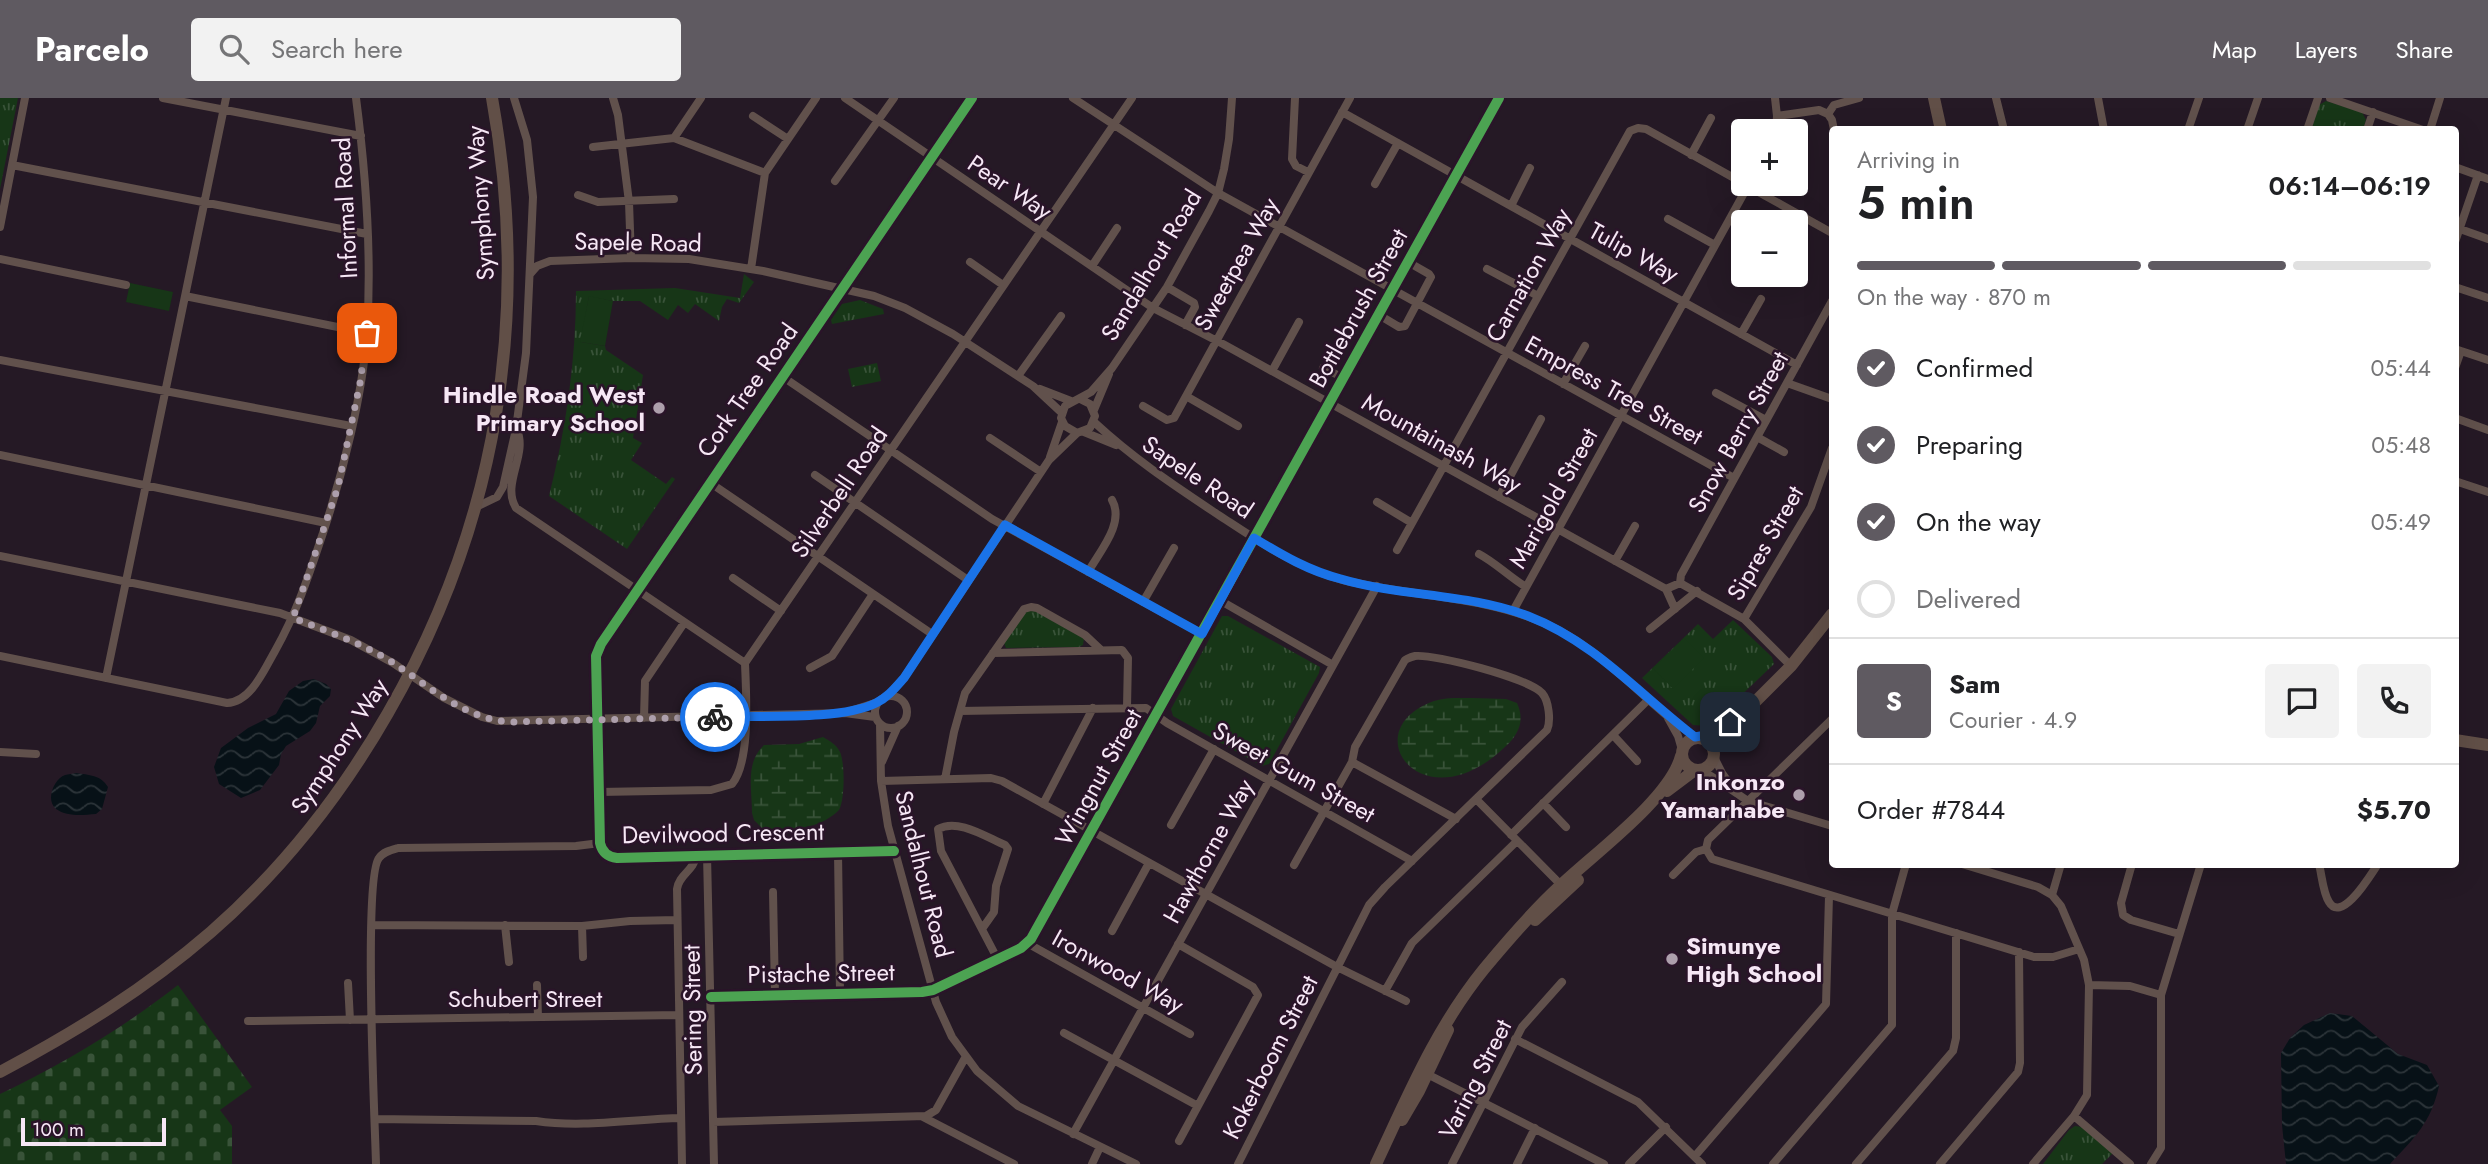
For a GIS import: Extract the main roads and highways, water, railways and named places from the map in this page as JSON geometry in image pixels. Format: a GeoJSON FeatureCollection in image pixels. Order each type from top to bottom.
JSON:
{"type":"FeatureCollection","features":[{"type":"Feature","properties":{"kind":"main road","name":"Symphony Way"},"geometry":{"type":"LineString","coordinates":[[0,1072],[84,1026],[121,1002],[190,950],[239,906],[282,862],[337,794],[366,751],[409,676],[444,603],[476,507],[498,407],[507,321],[506,201],[492,98]]}},
{"type":"Feature","properties":{"kind":"main road"},"geometry":{"type":"LineString","coordinates":[[1934,98],[1940,126]]}},
{"type":"Feature","properties":{"kind":"main road"},"geometry":{"type":"LineString","coordinates":[[1647,807],[1697,770],[1707,768],[1714,753],[1751,706],[1791,666],[1829,618]]}},
{"type":"Feature","properties":{"kind":"main road"},"geometry":{"type":"LineString","coordinates":[[1376,1164],[1424,1072],[1445,1022],[1482,971],[1512,936],[1526,929],[1564,888],[1591,868],[1603,849],[1647,807],[1674,774],[1686,741],[1720,730],[1751,706]]}},
{"type":"Feature","properties":{"kind":"main road"},"geometry":{"type":"LineString","coordinates":[[1698,737],[1709,741],[1714,753]]}},
{"type":"Feature","properties":{"kind":"main road"},"geometry":{"type":"LineString","coordinates":[[2459,741],[2488,745]]}},
{"type":"Feature","properties":{"kind":"main road"},"geometry":{"type":"LineString","coordinates":[[1681,753],[1686,765],[1697,770]]}},
{"type":"Feature","properties":{"kind":"water"},"geometry":{"type":"Polygon","coordinates":[[[314,679],[331,689],[330,696],[320,706],[316,723],[310,731],[286,746],[279,765],[260,790],[241,798],[219,784],[214,767],[221,748],[248,728],[276,714],[289,691],[303,681],[314,679]]]}},
{"type":"Feature","properties":{"kind":"water"},"geometry":{"type":"Polygon","coordinates":[[[76,773],[98,778],[108,787],[102,809],[96,814],[60,812],[53,805],[51,795],[57,781],[65,775],[76,773]]]}},
{"type":"Feature","properties":{"kind":"water"},"geometry":{"type":"Polygon","coordinates":[[[2330,1013],[2352,1016],[2398,1054],[2427,1065],[2439,1086],[2427,1120],[2390,1164],[2286,1164],[2282,1125],[2281,1053],[2290,1038],[2304,1025],[2330,1013]]]}},
{"type":"Feature","properties":{"kind":"place","name":"Hindle Road West Primary School"},"geometry":{"type":"Point","coordinates":[659,408]}},
{"type":"Feature","properties":{"kind":"place","name":"Inkonzo Yamarhabe"},"geometry":{"type":"Point","coordinates":[1799,795]}},
{"type":"Feature","properties":{"kind":"place","name":"Simunye High School"},"geometry":{"type":"Point","coordinates":[1672,959]}}]}
